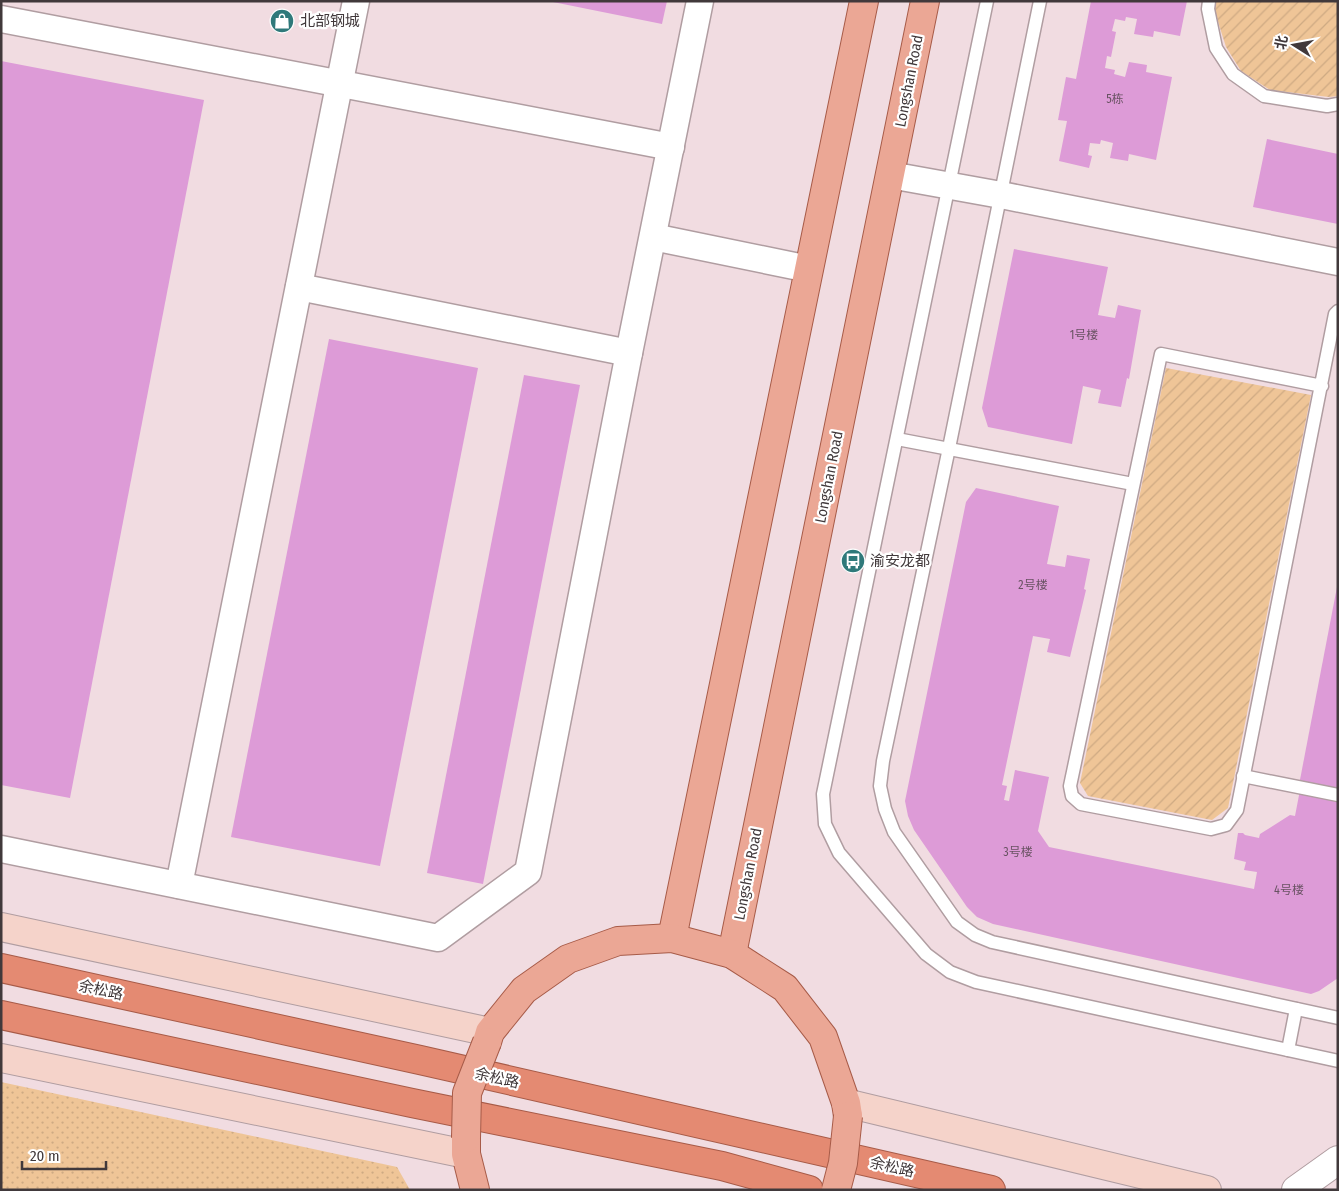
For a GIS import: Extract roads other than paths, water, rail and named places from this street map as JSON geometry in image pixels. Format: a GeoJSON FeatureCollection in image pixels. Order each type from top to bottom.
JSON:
{"type":"FeatureCollection","features":[{"type":"Feature","properties":{"kind":"highway","name":"余松路"},"geometry":{"type":"LineString","coordinates":[[1,968],[430,1062],[991,1190]]}},
{"type":"Feature","properties":{"kind":"highway"},"geometry":{"type":"LineString","coordinates":[[1,1015],[412,1103],[722,1166],[809,1190]]}},
{"type":"Feature","properties":{"kind":"main road"},"geometry":{"type":"LineString","coordinates":[[672,938],[864,1]]}},
{"type":"Feature","properties":{"kind":"main road","name":"Longshan Road"},"geometry":{"type":"LineString","coordinates":[[732,954],[925,1]]}},
{"type":"Feature","properties":{"kind":"main road"},"geometry":{"type":"LineString","coordinates":[[1,927],[488,1037]]}},
{"type":"Feature","properties":{"kind":"main road"},"geometry":{"type":"LineString","coordinates":[[475,1190],[466,1146],[467,1093],[488,1037],[524,990],[568,959],[618,941],[672,938],[732,954],[785,988],[823,1038],[847,1110],[843,1163],[836,1190]]}},
{"type":"Feature","properties":{"kind":"main road"},"geometry":{"type":"LineString","coordinates":[[1,1058],[466,1146]]}},
{"type":"Feature","properties":{"kind":"main road"},"geometry":{"type":"LineString","coordinates":[[847,1110],[1207,1190]]}},
{"type":"Feature","properties":{"kind":"street"},"geometry":{"type":"LineString","coordinates":[[180,885],[356,1]]}},
{"type":"Feature","properties":{"kind":"street"},"geometry":{"type":"LineString","coordinates":[[1,849],[438,938],[528,872],[700,1]]}},
{"type":"Feature","properties":{"kind":"street"},"geometry":{"type":"LineString","coordinates":[[1,19],[671,147]]}},
{"type":"Feature","properties":{"kind":"street"},"geometry":{"type":"LineString","coordinates":[[890,175],[1001,195],[1338,262]]}},
{"type":"Feature","properties":{"kind":"street"},"geometry":{"type":"LineString","coordinates":[[653,237],[809,269]]}},
{"type":"Feature","properties":{"kind":"street"},"geometry":{"type":"LineString","coordinates":[[299,286],[629,353]]}},
{"type":"Feature","properties":{"kind":"street"},"geometry":{"type":"LineString","coordinates":[[1296,1190],[1338,1160]]}},
{"type":"Feature","properties":{"kind":"lane"},"geometry":{"type":"LineString","coordinates":[[987,1],[823,794],[825,824],[839,853],[926,954],[950,972],[986,984],[1338,1061]]}},
{"type":"Feature","properties":{"kind":"lane"},"geometry":{"type":"LineString","coordinates":[[1040,1],[883,761],[880,786],[885,809],[894,832],[957,922],[975,935],[992,942],[1338,1018]]}},
{"type":"Feature","properties":{"kind":"lane"},"geometry":{"type":"LineString","coordinates":[[1209,1],[1208,9],[1216,48],[1233,74],[1264,96],[1327,106],[1338,104]]}},
{"type":"Feature","properties":{"kind":"lane"},"geometry":{"type":"LineString","coordinates":[[1322,386],[1160,354],[1070,786],[1072,796],[1081,804],[1211,829],[1226,825],[1237,810],[1243,776],[1322,386],[1336,314],[1338,312]]}},
{"type":"Feature","properties":{"kind":"lane"},"geometry":{"type":"LineString","coordinates":[[896,439],[1133,484]]}},
{"type":"Feature","properties":{"kind":"lane"},"geometry":{"type":"LineString","coordinates":[[1243,776],[1338,795]]}},
{"type":"Feature","properties":{"kind":"lane"},"geometry":{"type":"LineString","coordinates":[[1288,1050],[1296,1009]]}},
{"type":"Feature","properties":{"kind":"place","name":"北部钢城"},"geometry":{"type":"Point","coordinates":[282,21]}},
{"type":"Feature","properties":{"kind":"place","name":"渝安龙都"},"geometry":{"type":"Point","coordinates":[853,561]}}]}
